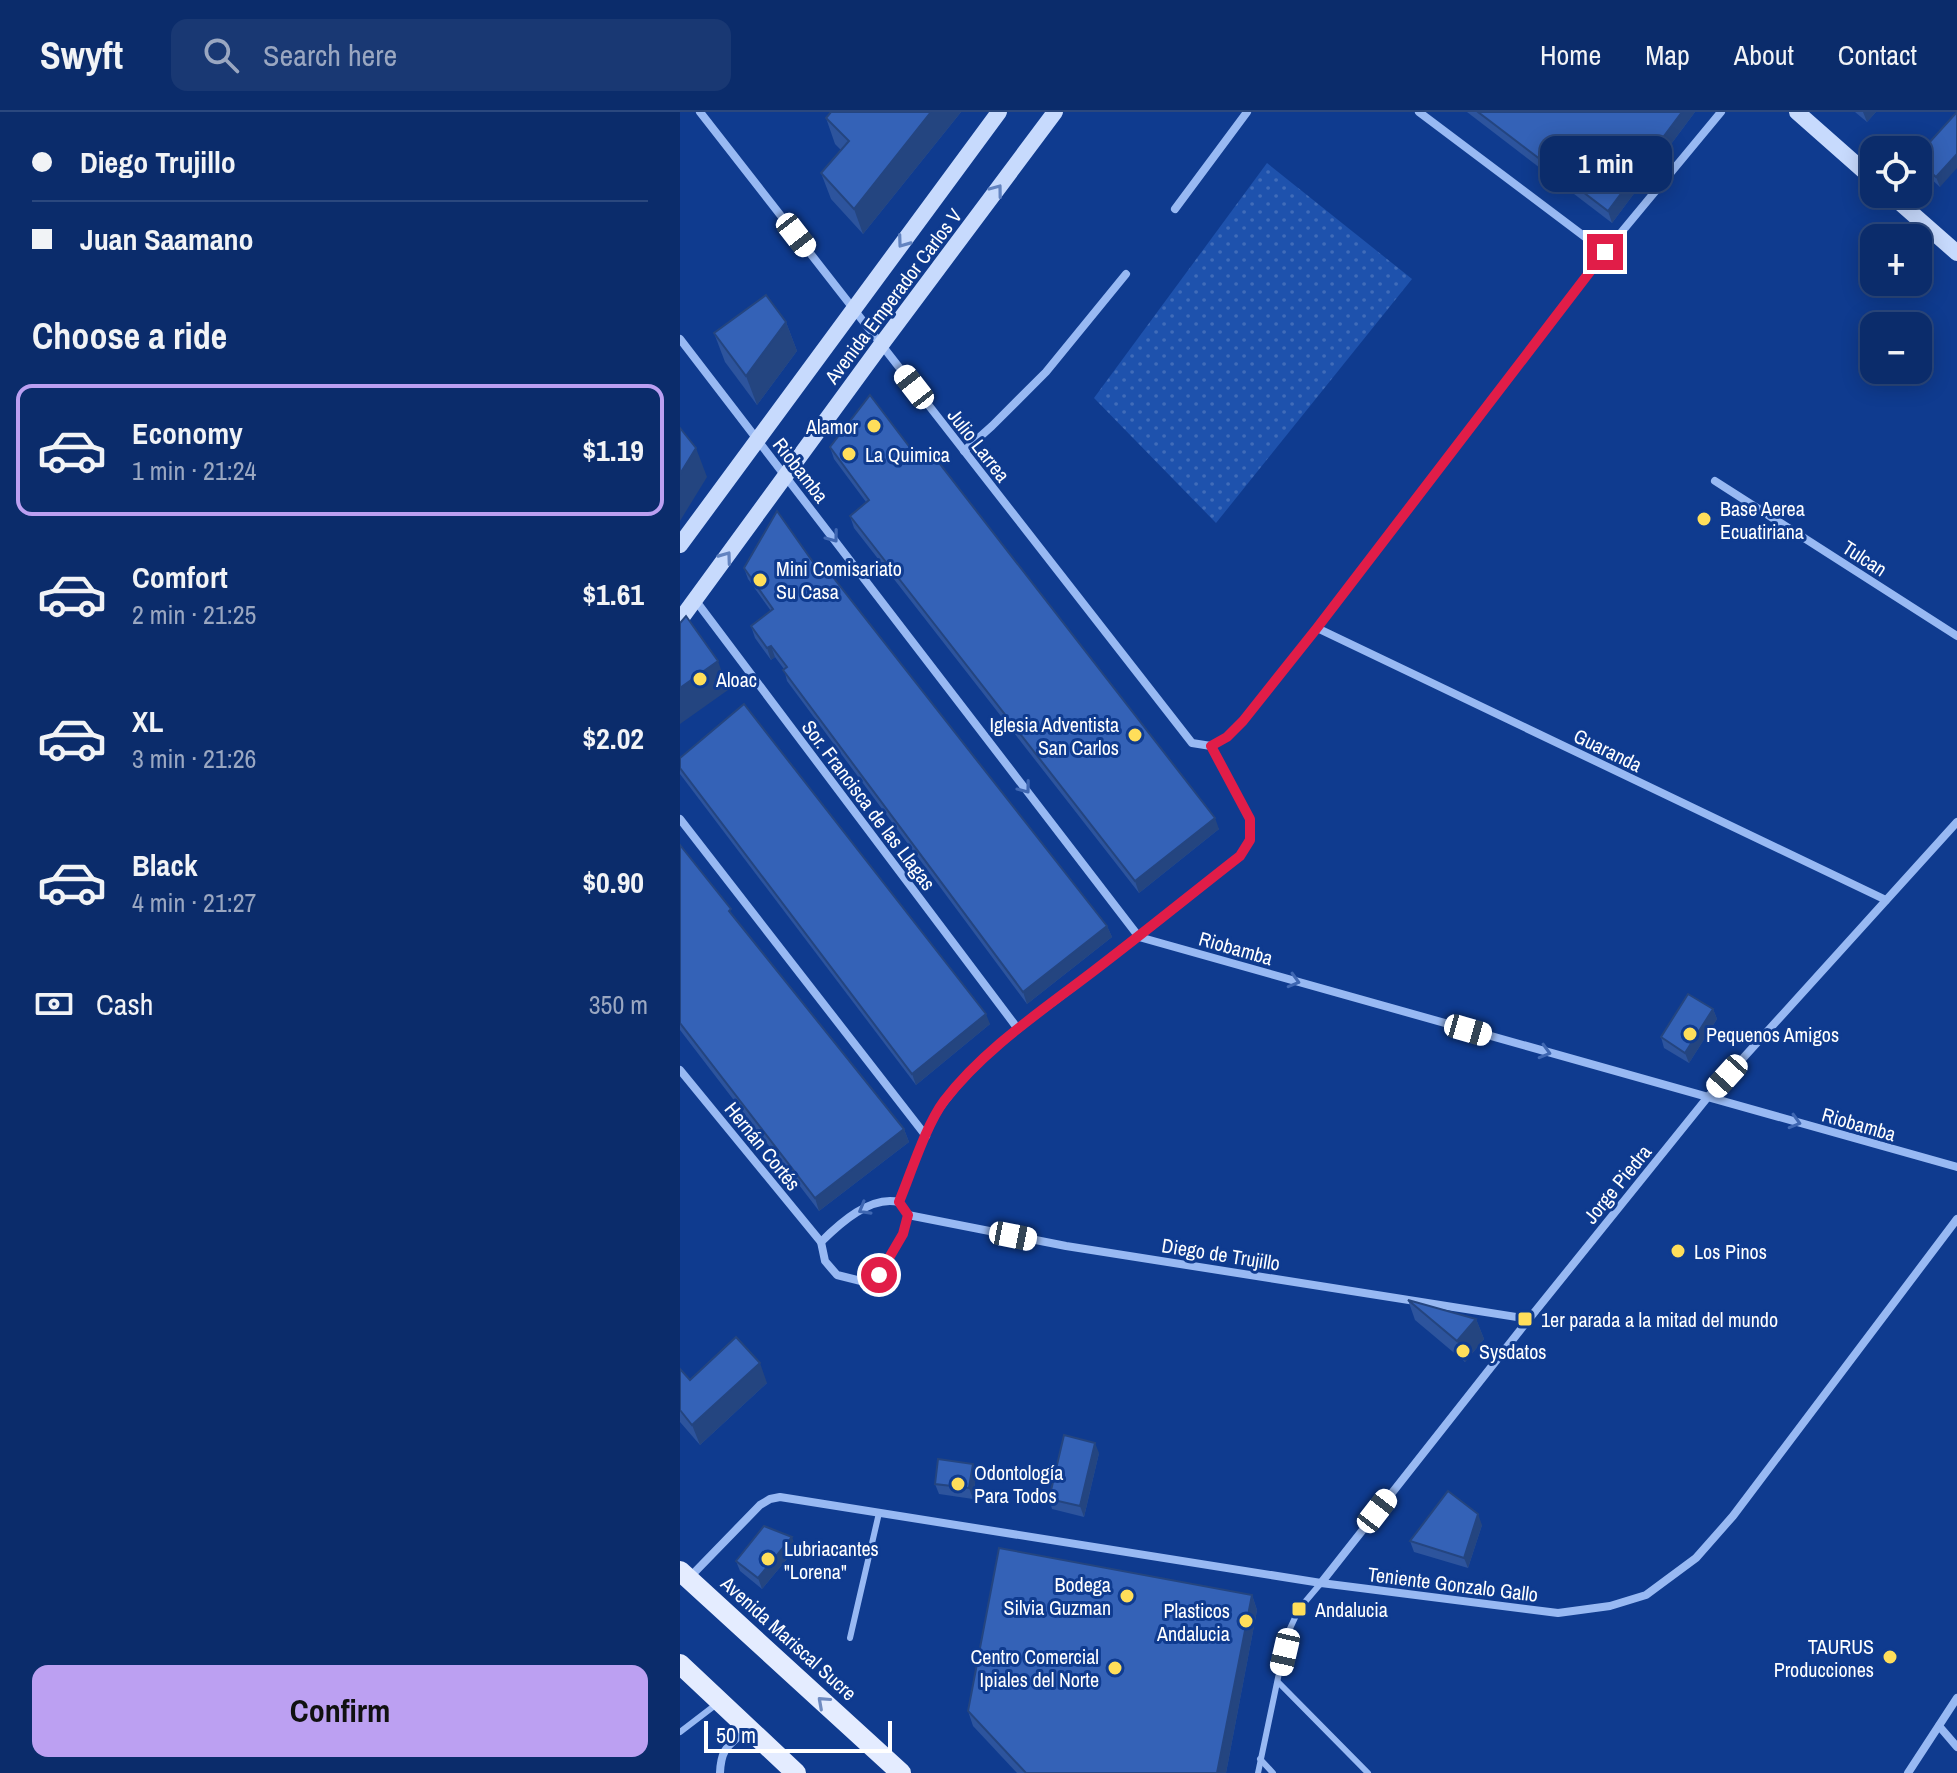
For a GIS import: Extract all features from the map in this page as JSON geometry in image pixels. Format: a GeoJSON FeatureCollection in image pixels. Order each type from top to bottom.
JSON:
{"type":"FeatureCollection","features":[{"type":"Feature","properties":{"kind":"main road","name":"Avenida Emperador Carlos V"},"geometry":{"type":"LineString","coordinates":[[680,545],[999,112]]}},
{"type":"Feature","properties":{"kind":"main road","name":"Avenida Emperador Carlos V"},"geometry":{"type":"LineString","coordinates":[[680,620],[1055,112]]}},
{"type":"Feature","properties":{"kind":"main road"},"geometry":{"type":"LineString","coordinates":[[1797,112],[1860,168]]}},
{"type":"Feature","properties":{"kind":"main road"},"geometry":{"type":"LineString","coordinates":[[1906,208],[1957,253]]}},
{"type":"Feature","properties":{"kind":"main road","name":"Avenida Mariscal Sucre"},"geometry":{"type":"LineString","coordinates":[[684,1575],[901,1773]]}},
{"type":"Feature","properties":{"kind":"main road"},"geometry":{"type":"LineString","coordinates":[[680,1664],[796,1773]]}},
{"type":"Feature","properties":{"kind":"street","name":"Julio Larrea"},"geometry":{"type":"LineString","coordinates":[[700,112],[1192,743],[1211,746]]}},
{"type":"Feature","properties":{"kind":"street"},"geometry":{"type":"LineString","coordinates":[[1175,209],[1247,112]]}},
{"type":"Feature","properties":{"kind":"street"},"geometry":{"type":"LineString","coordinates":[[1419,112],[1605,252]]}},
{"type":"Feature","properties":{"kind":"street"},"geometry":{"type":"LineString","coordinates":[[899,1202],[942,1104],[967,1074],[1018,1029],[1240,856],[1250,840],[1250,819],[1211,746],[1227,737],[1243,721],[1605,252],[1721,112]]}},
{"type":"Feature","properties":{"kind":"street"},"geometry":{"type":"LineString","coordinates":[[964,451],[1046,372],[1126,274]]}},
{"type":"Feature","properties":{"kind":"street","name":"Riobamba"},"geometry":{"type":"LineString","coordinates":[[680,339],[1139,937],[1957,1167]]}},
{"type":"Feature","properties":{"kind":"street","name":"Tulcan"},"geometry":{"type":"LineString","coordinates":[[1715,481],[1957,636]]}},
{"type":"Feature","properties":{"kind":"street","name":"Sor. Francisca de las Llagas"},"geometry":{"type":"LineString","coordinates":[[695,600],[1018,1029]]}},
{"type":"Feature","properties":{"kind":"street","name":"Guaranda"},"geometry":{"type":"LineString","coordinates":[[1317,628],[1886,900]]}},
{"type":"Feature","properties":{"kind":"street"},"geometry":{"type":"LineString","coordinates":[[680,819],[926,1136]]}},
{"type":"Feature","properties":{"kind":"street","name":"Jorge Piedra"},"geometry":{"type":"LineString","coordinates":[[1321,1583],[1707,1098],[1957,822]]}},
{"type":"Feature","properties":{"kind":"street","name":"Hernán Cortés"},"geometry":{"type":"LineString","coordinates":[[680,1070],[821,1242]]}},
{"type":"Feature","properties":{"kind":"street"},"geometry":{"type":"LineString","coordinates":[[888,1199],[899,1202],[908,1215],[903,1234],[879,1275],[861,1281],[837,1275],[825,1261],[821,1242],[841,1222],[876,1202],[888,1199]]}},
{"type":"Feature","properties":{"kind":"street","name":"Diego de Trujillo"},"geometry":{"type":"LineString","coordinates":[[908,1215],[1066,1246],[1529,1319]]}},
{"type":"Feature","properties":{"kind":"street","name":"Teniente Gonzalo Gallo"},"geometry":{"type":"LineString","coordinates":[[684,1575],[760,1505],[780,1497],[1321,1583],[1558,1613],[1610,1606],[1646,1595],[1696,1558],[1733,1516],[1957,1219]]}},
{"type":"Feature","properties":{"kind":"street"},"geometry":{"type":"LineString","coordinates":[[1908,1773],[1957,1698]]}},
{"type":"Feature","properties":{"kind":"street"},"geometry":{"type":"LineString","coordinates":[[1939,1726],[1957,1747]]}},
{"type":"Feature","properties":{"kind":"street"},"geometry":{"type":"LineString","coordinates":[[720,1773],[723,1751],[748,1728]]}},
{"type":"Feature","properties":{"kind":"lane"},"geometry":{"type":"LineString","coordinates":[[850,1638],[879,1513]]}},
{"type":"Feature","properties":{"kind":"lane"},"geometry":{"type":"LineString","coordinates":[[1258,1773],[1287,1635],[1299,1609],[1321,1583]]}},
{"type":"Feature","properties":{"kind":"lane"},"geometry":{"type":"LineString","coordinates":[[1278,1682],[1368,1773]]}},
{"type":"Feature","properties":{"kind":"lane"},"geometry":{"type":"LineString","coordinates":[[680,1732],[720,1702]]}},
{"type":"Feature","properties":{"kind":"lane"},"geometry":{"type":"LineString","coordinates":[[1260,1759],[1273,1773]]}},
{"type":"Feature","properties":{"kind":"shaded area"},"geometry":{"type":"Polygon","coordinates":[[[1267,163],[1412,279],[1216,523],[1094,398],[1267,163]]]}},
{"type":"Feature","properties":{"kind":"building"},"geometry":{"type":"Polygon","coordinates":[[[831,112],[931,112],[854,209],[821,173],[849,141],[826,118],[831,112]]]}},
{"type":"Feature","properties":{"kind":"building"},"geometry":{"type":"Polygon","coordinates":[[[1478,112],[1682,112],[1608,211],[1478,112]]]}},
{"type":"Feature","properties":{"kind":"building"},"geometry":{"type":"Polygon","coordinates":[[[1957,112],[1957,154],[1936,177],[1932,173],[1932,140],[1957,112]]]}},
{"type":"Feature","properties":{"kind":"building"},"geometry":{"type":"Polygon","coordinates":[[[766,295],[786,322],[746,376],[714,333],[766,295]]]}},
{"type":"Feature","properties":{"kind":"building"},"geometry":{"type":"Polygon","coordinates":[[[870,395],[918,458],[929,450],[1215,818],[1135,881],[850,516],[869,500],[830,447],[870,395]]]}},
{"type":"Feature","properties":{"kind":"building"},"geometry":{"type":"Polygon","coordinates":[[[680,428],[696,448],[680,474],[680,428]]]}},
{"type":"Feature","properties":{"kind":"building"},"geometry":{"type":"Polygon","coordinates":[[[777,511],[820,572],[825,567],[1107,926],[1023,992],[783,670],[787,667],[771,646],[767,648],[751,626],[773,609],[744,568],[777,511]]]}},
{"type":"Feature","properties":{"kind":"building"},"geometry":{"type":"Polygon","coordinates":[[[686,616],[718,661],[680,688],[680,623],[686,616]]]}},
{"type":"Feature","properties":{"kind":"building"},"geometry":{"type":"Polygon","coordinates":[[[744,704],[986,1014],[912,1074],[680,768],[680,758],[744,704]]]}},
{"type":"Feature","properties":{"kind":"building"},"geometry":{"type":"Polygon","coordinates":[[[680,845],[904,1129],[815,1198],[680,1023],[680,845]]]}},
{"type":"Feature","properties":{"kind":"building","name":"Pequenos Amigos"},"geometry":{"type":"Polygon","coordinates":[[[1688,994],[1713,1009],[1685,1053],[1661,1037],[1688,994]]]}},
{"type":"Feature","properties":{"kind":"building"},"geometry":{"type":"Polygon","coordinates":[[[1408,1300],[1476,1319],[1457,1341],[1408,1300]]]}},
{"type":"Feature","properties":{"kind":"building"},"geometry":{"type":"Polygon","coordinates":[[[736,1337],[760,1363],[692,1425],[680,1410],[680,1369],[690,1380],[736,1337]]]}},
{"type":"Feature","properties":{"kind":"building"},"geometry":{"type":"Polygon","coordinates":[[[1064,1435],[1095,1443],[1080,1506],[1049,1499],[1064,1435]]]}},
{"type":"Feature","properties":{"kind":"building"},"geometry":{"type":"Polygon","coordinates":[[[938,1459],[973,1464],[969,1488],[935,1484],[938,1459]]]}},
{"type":"Feature","properties":{"kind":"building"},"geometry":{"type":"Polygon","coordinates":[[[1448,1491],[1478,1514],[1464,1558],[1410,1541],[1448,1491]]]}},
{"type":"Feature","properties":{"kind":"building"},"geometry":{"type":"Polygon","coordinates":[[[764,1526],[792,1537],[758,1578],[736,1561],[764,1526]]]}},
{"type":"Feature","properties":{"kind":"building","name":"Centro Comercial Ipiales del Norte"},"geometry":{"type":"Polygon","coordinates":[[[999,1548],[1252,1595],[1217,1773],[1026,1773],[968,1711],[999,1548]]]}},
{"type":"Feature","properties":{"kind":"place","name":"Alamor"},"geometry":{"type":"Point","coordinates":[874,426]}},
{"type":"Feature","properties":{"kind":"place","name":"La Quimica"},"geometry":{"type":"Point","coordinates":[849,454]}},
{"type":"Feature","properties":{"kind":"place","name":"Base Aerea Ecuatiriana"},"geometry":{"type":"Point","coordinates":[1704,519]}},
{"type":"Feature","properties":{"kind":"place","name":"Mini Comisariato Su Casa"},"geometry":{"type":"Point","coordinates":[760,580]}},
{"type":"Feature","properties":{"kind":"place","name":"Aloac"},"geometry":{"type":"Point","coordinates":[700,679]}},
{"type":"Feature","properties":{"kind":"place","name":"Iglesia Adventista San Carlos"},"geometry":{"type":"Point","coordinates":[1135,735]}},
{"type":"Feature","properties":{"kind":"place","name":"Pequenos Amigos"},"geometry":{"type":"Point","coordinates":[1690,1034]}},
{"type":"Feature","properties":{"kind":"place","name":"Los Pinos"},"geometry":{"type":"Point","coordinates":[1678,1251]}},
{"type":"Feature","properties":{"kind":"place","name":"1er parada a la mitad del mundo"},"geometry":{"type":"Point","coordinates":[1525,1319]}},
{"type":"Feature","properties":{"kind":"place","name":"Sysdatos"},"geometry":{"type":"Point","coordinates":[1463,1351]}},
{"type":"Feature","properties":{"kind":"place","name":"Odontología Para Todos"},"geometry":{"type":"Point","coordinates":[958,1484]}},
{"type":"Feature","properties":{"kind":"place","name":"Lubriacantes \"Lorena\""},"geometry":{"type":"Point","coordinates":[768,1559]}},
{"type":"Feature","properties":{"kind":"place","name":"Bodega Silvia Guzman"},"geometry":{"type":"Point","coordinates":[1127,1596]}},
{"type":"Feature","properties":{"kind":"place","name":"Andalucia"},"geometry":{"type":"Point","coordinates":[1299,1609]}},
{"type":"Feature","properties":{"kind":"place","name":"Plasticos Andalucia"},"geometry":{"type":"Point","coordinates":[1246,1621]}},
{"type":"Feature","properties":{"kind":"place","name":"TAURUS Producciones"},"geometry":{"type":"Point","coordinates":[1890,1657]}},
{"type":"Feature","properties":{"kind":"place","name":"Centro Comercial Ipiales del Norte"},"geometry":{"type":"Point","coordinates":[1115,1668]}},
{"type":"Feature","properties":{"kind":"route"},"geometry":{"type":"LineString","coordinates":[[879,1275],[903,1234],[908,1215],[899,1202],[926,1136],[942,1104],[967,1074],[1018,1029],[1139,937],[1245,849],[1250,840],[1250,819],[1211,746],[1227,737],[1243,721],[1605,252]]}}]}
